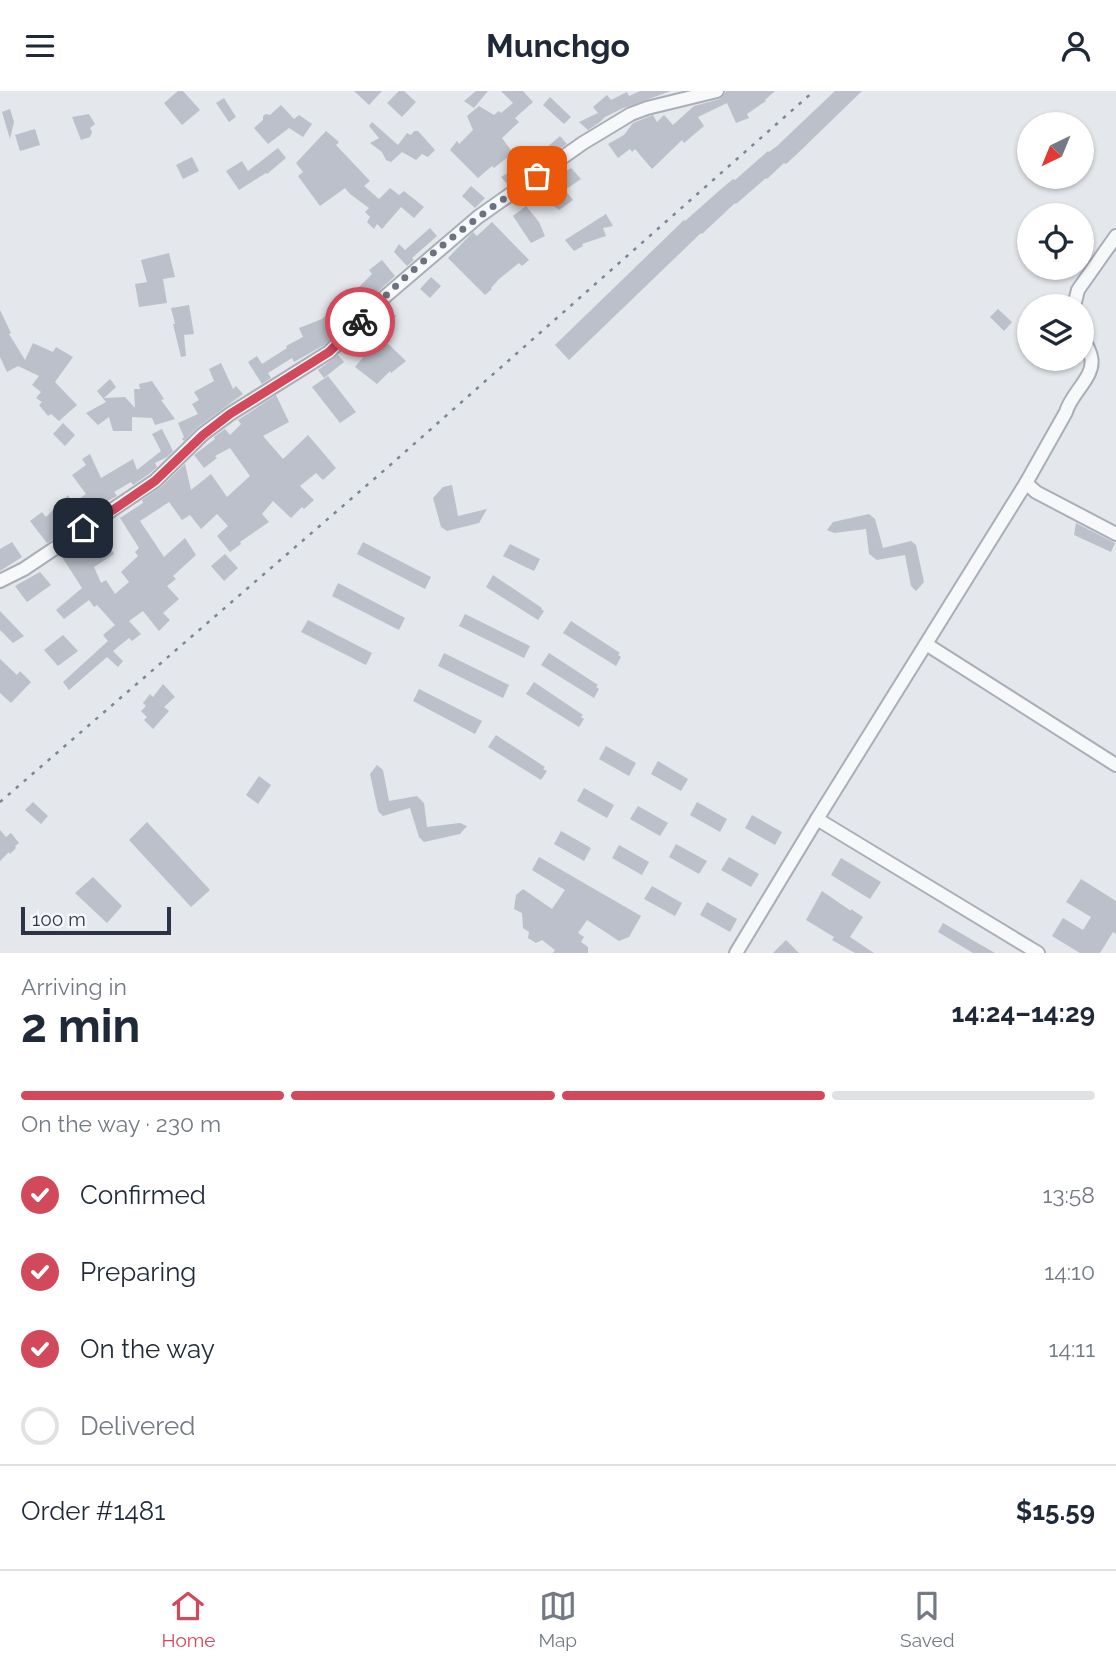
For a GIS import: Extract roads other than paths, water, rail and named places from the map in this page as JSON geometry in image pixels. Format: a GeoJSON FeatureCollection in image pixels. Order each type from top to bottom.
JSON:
{"type":"FeatureCollection","features":[{"type":"Feature","properties":{"kind":"street"},"geometry":{"type":"LineString","coordinates":[[0,581],[24,569],[145,488],[230,414],[329,352],[381,300],[478,217],[583,143],[647,108],[717,91]]}},
{"type":"Feature","properties":{"kind":"street"},"geometry":{"type":"LineString","coordinates":[[1077,294],[1116,236]]}},
{"type":"Feature","properties":{"kind":"street"},"geometry":{"type":"LineString","coordinates":[[736,953],[1026,483],[1068,404],[1091,371]]}},
{"type":"Feature","properties":{"kind":"street"},"geometry":{"type":"LineString","coordinates":[[1026,483],[1037,492],[1116,534]]}},
{"type":"Feature","properties":{"kind":"street"},"geometry":{"type":"LineString","coordinates":[[926,644],[1116,765]]}},
{"type":"Feature","properties":{"kind":"street"},"geometry":{"type":"LineString","coordinates":[[817,819],[1038,953]]}},
{"type":"Feature","properties":{"kind":"railway"},"geometry":{"type":"LineString","coordinates":[[0,802],[388,467],[814,91]]}}]}
